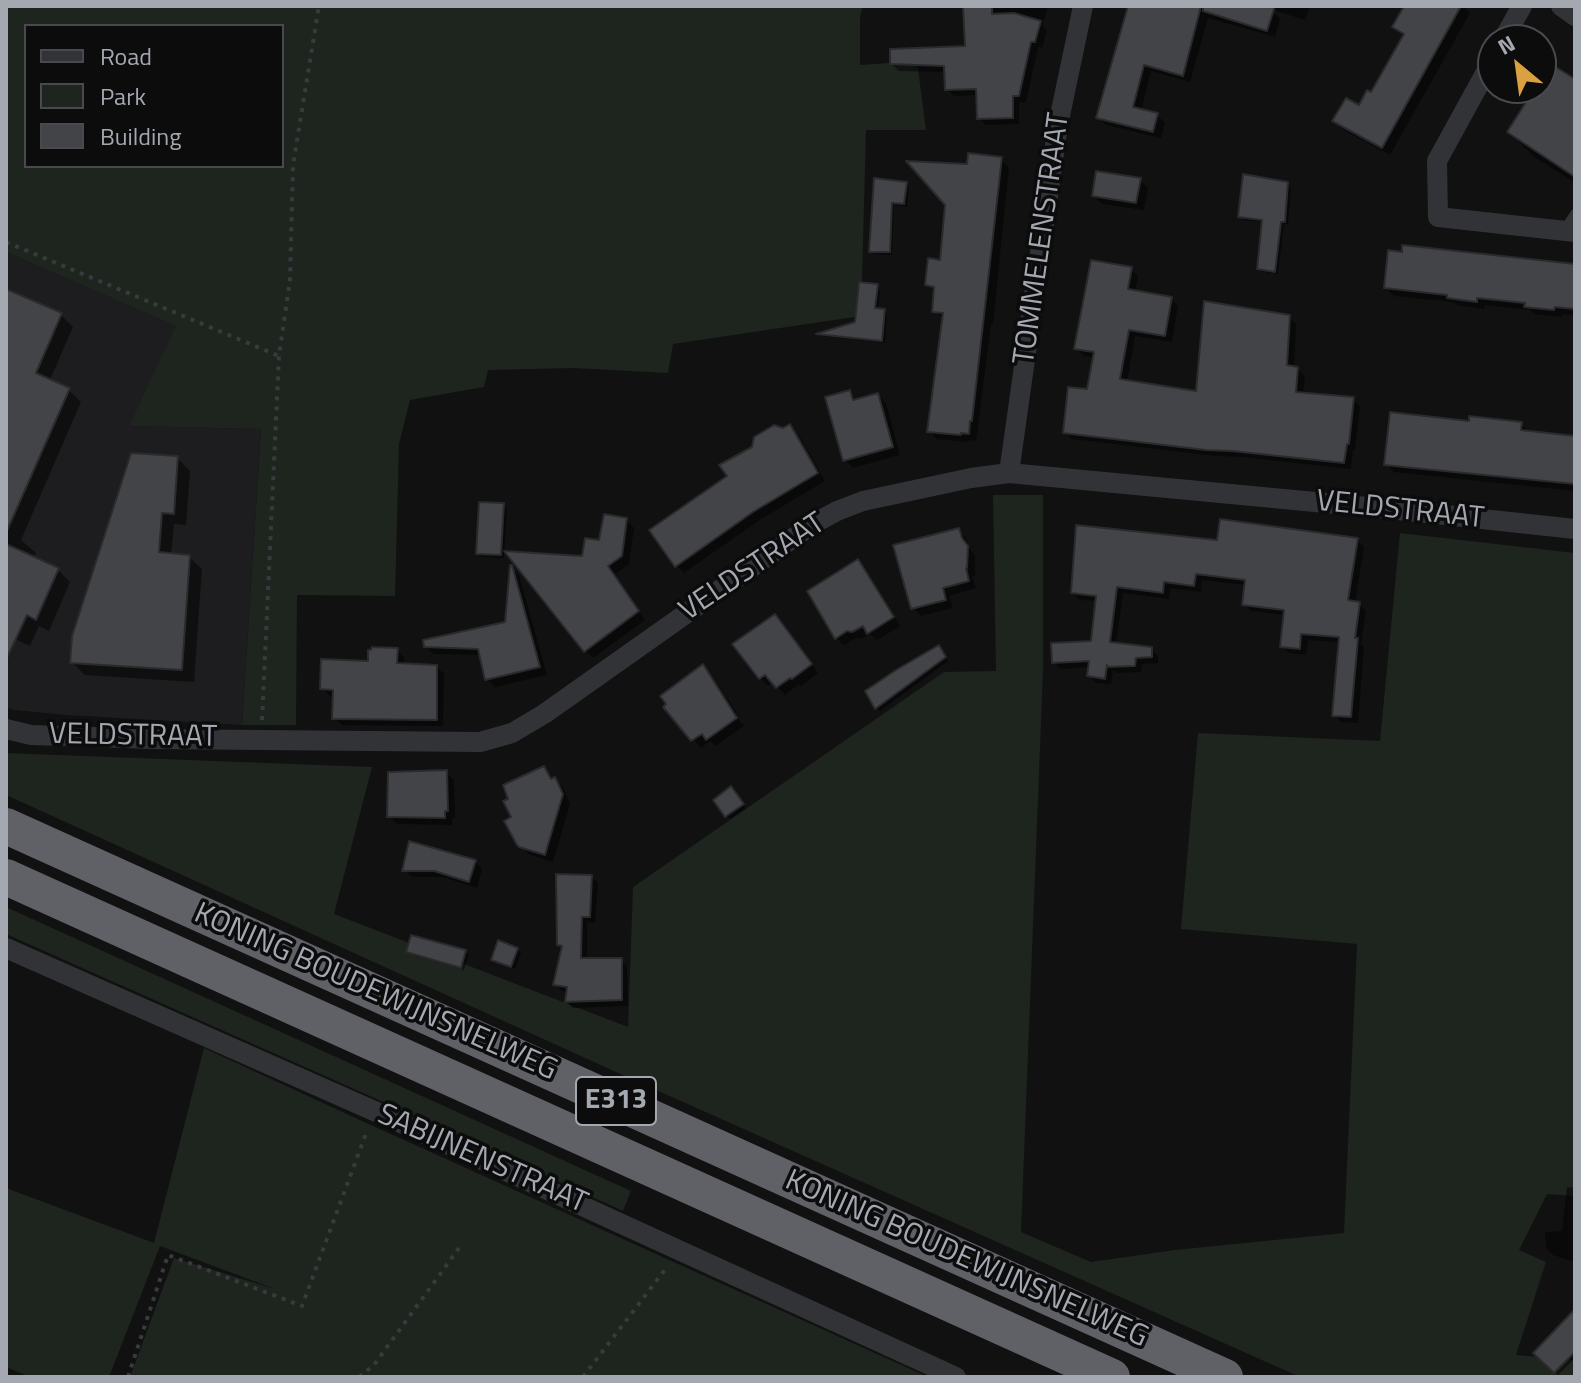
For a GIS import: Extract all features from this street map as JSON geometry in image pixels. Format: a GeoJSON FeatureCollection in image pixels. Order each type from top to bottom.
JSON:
{"type":"FeatureCollection","features":[{"type":"Feature","properties":{"kind":"highway","name":"KONING BOUDEWIJNSNELWEG"},"geometry":{"type":"LineString","coordinates":[[6,826],[1225,1377]]}},
{"type":"Feature","properties":{"kind":"highway","name":"KONING BOUDEWIJNSNELWEG"},"geometry":{"type":"LineString","coordinates":[[6,877],[1112,1377]]}},
{"type":"Feature","properties":{"kind":"street","name":"TOMMELENSTRAAT"},"geometry":{"type":"LineString","coordinates":[[1009,473],[1058,125],[1083,6]]}},
{"type":"Feature","properties":{"kind":"street"},"geometry":{"type":"LineString","coordinates":[[1512,24],[1522,6]]}},
{"type":"Feature","properties":{"kind":"street"},"geometry":{"type":"LineString","coordinates":[[1561,6],[1575,16]]}},
{"type":"Feature","properties":{"kind":"street"},"geometry":{"type":"LineString","coordinates":[[1477,88],[1437,161],[1438,217],[1571,226]]}},
{"type":"Feature","properties":{"kind":"street","name":"VELDSTRAAT"},"geometry":{"type":"LineString","coordinates":[[6,729],[31,735],[480,742],[512,733],[544,714],[813,524],[837,511],[863,501],[1009,473],[1575,529]]}},
{"type":"Feature","properties":{"kind":"street","name":"SABIJNENSTRAAT"},"geometry":{"type":"LineString","coordinates":[[6,948],[681,1249],[956,1377]]}},
{"type":"Feature","properties":{"kind":"path"},"geometry":{"type":"LineString","coordinates":[[261,739],[279,356],[290,280],[293,165],[319,6]]}},
{"type":"Feature","properties":{"kind":"path"},"geometry":{"type":"LineString","coordinates":[[6,242],[279,356]]}},
{"type":"Feature","properties":{"kind":"path"},"geometry":{"type":"LineString","coordinates":[[128,1377],[168,1255],[302,1306],[369,1125]]}},
{"type":"Feature","properties":{"kind":"path"},"geometry":{"type":"LineString","coordinates":[[359,1377],[374,1365],[459,1248]]}},
{"type":"Feature","properties":{"kind":"path"},"geometry":{"type":"LineString","coordinates":[[583,1377],[681,1249]]}},
{"type":"Feature","properties":{"kind":"shaded area"},"geometry":{"type":"Polygon","coordinates":[[[6,252],[177,326],[130,426],[261,429],[242,725],[67,715],[6,707],[6,252]]]}},
{"type":"Feature","properties":{"kind":"green space"},"geometry":{"type":"Polygon","coordinates":[[[6,6],[863,6],[860,17],[860,65],[917,61],[926,130],[866,130],[861,316],[673,344],[668,373],[574,368],[488,370],[484,387],[410,400],[399,444],[395,596],[297,595],[296,725],[242,725],[261,429],[129,426],[176,326],[6,252],[6,6]]]}},
{"type":"Feature","properties":{"kind":"green space"},"geometry":{"type":"Polygon","coordinates":[[[993,495],[1043,495],[1043,671],[1021,1232],[1091,1262],[1344,1233],[1357,944],[1181,929],[1198,733],[1380,741],[1400,533],[1575,553],[1575,1196],[1547,1194],[1519,1250],[1546,1262],[1516,1355],[1575,1360],[1575,1377],[1300,1377],[627,1077],[6,795],[6,753],[372,767],[334,914],[628,1027],[633,887],[944,672],[996,671],[993,495]]]}},
{"type":"Feature","properties":{"kind":"green space"},"geometry":{"type":"Polygon","coordinates":[[[6,907],[631,1191],[623,1211],[6,934],[6,907]]]}},
{"type":"Feature","properties":{"kind":"green space"},"geometry":{"type":"Polygon","coordinates":[[[204,1048],[928,1377],[130,1377],[174,1258],[275,1289],[160,1246],[109,1377],[30,1377],[6,1367],[6,1188],[154,1243],[204,1048]]]}},
{"type":"Feature","properties":{"kind":"building"},"geometry":{"type":"Polygon","coordinates":[[[963,6],[992,6],[992,14],[1014,13],[1041,21],[1035,42],[1031,42],[1019,96],[1013,96],[1013,118],[977,119],[976,89],[945,90],[944,66],[890,64],[890,49],[965,46],[963,6]]]}},
{"type":"Feature","properties":{"kind":"building"},"geometry":{"type":"Polygon","coordinates":[[[1128,6],[1201,6],[1183,76],[1144,65],[1133,107],[1158,113],[1153,132],[1096,118],[1128,6]]]}},
{"type":"Feature","properties":{"kind":"building"},"geometry":{"type":"Polygon","coordinates":[[[1203,6],[1275,6],[1267,31],[1203,11],[1203,6]]]}},
{"type":"Feature","properties":{"kind":"building"},"geometry":{"type":"Polygon","coordinates":[[[1404,6],[1461,6],[1382,148],[1332,121],[1346,98],[1359,105],[1367,90],[1371,92],[1404,34],[1392,27],[1404,6]]]}},
{"type":"Feature","properties":{"kind":"building"},"geometry":{"type":"Polygon","coordinates":[[[1557,68],[1575,79],[1575,177],[1507,132],[1525,104],[1557,104],[1557,68]]]}},
{"type":"Feature","properties":{"kind":"building"},"geometry":{"type":"Polygon","coordinates":[[[968,153],[1002,157],[972,421],[969,434],[961,435],[927,432],[943,313],[932,312],[934,287],[925,285],[928,258],[940,260],[945,205],[906,161],[967,164],[968,153]]]}},
{"type":"Feature","properties":{"kind":"building"},"geometry":{"type":"Polygon","coordinates":[[[1096,171],[1141,178],[1136,203],[1092,196],[1096,171]]]}},
{"type":"Feature","properties":{"kind":"building"},"geometry":{"type":"Polygon","coordinates":[[[1243,174],[1288,182],[1285,222],[1281,222],[1275,272],[1257,269],[1262,220],[1238,217],[1243,174]]]}},
{"type":"Feature","properties":{"kind":"building"},"geometry":{"type":"Polygon","coordinates":[[[874,178],[907,182],[904,204],[892,203],[890,252],[869,252],[874,178]]]}},
{"type":"Feature","properties":{"kind":"building"},"geometry":{"type":"Polygon","coordinates":[[[1402,245],[1575,264],[1575,309],[1524,307],[1525,303],[1477,298],[1477,302],[1447,298],[1447,295],[1384,288],[1388,250],[1402,252],[1402,245]]]}},
{"type":"Feature","properties":{"kind":"building"},"geometry":{"type":"Polygon","coordinates":[[[1091,260],[1132,267],[1128,289],[1172,297],[1165,336],[1129,330],[1120,379],[1196,391],[1204,301],[1290,315],[1287,365],[1298,367],[1296,392],[1354,397],[1344,463],[1063,433],[1068,387],[1087,389],[1094,352],[1074,349],[1091,260]]]}},
{"type":"Feature","properties":{"kind":"building"},"geometry":{"type":"Polygon","coordinates":[[[859,282],[878,284],[875,308],[885,309],[882,341],[816,334],[855,322],[859,282]]]}},
{"type":"Feature","properties":{"kind":"building"},"geometry":{"type":"Polygon","coordinates":[[[6,289],[62,313],[36,373],[70,388],[6,533],[6,289]]]}},
{"type":"Feature","properties":{"kind":"building"},"geometry":{"type":"Polygon","coordinates":[[[850,390],[853,400],[878,393],[893,447],[843,461],[825,397],[850,390]]]}},
{"type":"Feature","properties":{"kind":"building"},"geometry":{"type":"Polygon","coordinates":[[[1390,412],[1469,421],[1469,416],[1522,422],[1521,430],[1575,436],[1575,484],[1384,465],[1390,412]]]}},
{"type":"Feature","properties":{"kind":"building"},"geometry":{"type":"Polygon","coordinates":[[[790,424],[818,473],[753,512],[675,567],[649,530],[727,476],[719,465],[752,447],[754,437],[774,425],[783,428],[790,424]]]}},
{"type":"Feature","properties":{"kind":"building"},"geometry":{"type":"Polygon","coordinates":[[[131,453],[178,456],[174,514],[162,513],[159,552],[190,555],[182,670],[70,663],[72,636],[131,453]]]}},
{"type":"Feature","properties":{"kind":"building"},"geometry":{"type":"Polygon","coordinates":[[[479,502],[504,503],[501,555],[476,554],[479,502]]]}},
{"type":"Feature","properties":{"kind":"building"},"geometry":{"type":"Polygon","coordinates":[[[604,514],[627,518],[622,556],[608,566],[639,611],[584,652],[504,551],[582,556],[585,538],[599,540],[604,514]]]}},
{"type":"Feature","properties":{"kind":"building"},"geometry":{"type":"Polygon","coordinates":[[[1220,519],[1358,538],[1348,600],[1360,602],[1351,717],[1332,716],[1339,637],[1301,634],[1300,649],[1280,647],[1284,610],[1242,605],[1245,580],[1196,574],[1194,586],[1164,582],[1163,593],[1117,587],[1110,642],[1152,647],[1152,657],[1136,658],[1135,666],[1107,665],[1105,679],[1087,676],[1089,661],[1052,663],[1051,643],[1091,641],[1096,596],[1071,593],[1076,525],[1217,540],[1220,519]]]}},
{"type":"Feature","properties":{"kind":"building"},"geometry":{"type":"Polygon","coordinates":[[[959,528],[968,546],[966,568],[969,581],[943,588],[946,600],[911,609],[893,545],[959,528]]]}},
{"type":"Feature","properties":{"kind":"building"},"geometry":{"type":"Polygon","coordinates":[[[6,544],[59,568],[36,620],[27,615],[6,660],[6,544]]]}},
{"type":"Feature","properties":{"kind":"building"},"geometry":{"type":"Polygon","coordinates":[[[858,559],[894,617],[867,634],[863,626],[835,639],[807,591],[858,559]]]}},
{"type":"Feature","properties":{"kind":"building"},"geometry":{"type":"Polygon","coordinates":[[[510,565],[540,667],[485,680],[478,649],[424,647],[423,640],[505,622],[510,565]]]}},
{"type":"Feature","properties":{"kind":"building"},"geometry":{"type":"Polygon","coordinates":[[[775,614],[812,664],[776,688],[765,675],[759,679],[732,644],[775,614]]]}},
{"type":"Feature","properties":{"kind":"building"},"geometry":{"type":"Polygon","coordinates":[[[939,645],[946,657],[875,709],[865,691],[939,645]]]}},
{"type":"Feature","properties":{"kind":"building"},"geometry":{"type":"Polygon","coordinates":[[[372,647],[398,648],[397,663],[437,665],[437,720],[332,719],[333,690],[320,689],[321,659],[368,661],[368,650],[372,647]]]}},
{"type":"Feature","properties":{"kind":"building"},"geometry":{"type":"Polygon","coordinates":[[[703,664],[737,718],[706,740],[702,734],[691,741],[663,707],[666,704],[660,696],[703,664]]]}},
{"type":"Feature","properties":{"kind":"building"},"geometry":{"type":"Polygon","coordinates":[[[544,766],[551,779],[555,777],[563,794],[545,855],[517,845],[504,821],[511,817],[503,801],[508,799],[503,785],[544,766]]]}},
{"type":"Feature","properties":{"kind":"building"},"geometry":{"type":"Polygon","coordinates":[[[447,770],[448,811],[445,811],[445,818],[387,817],[388,772],[447,770]]]}},
{"type":"Feature","properties":{"kind":"building"},"geometry":{"type":"Polygon","coordinates":[[[731,786],[744,804],[725,817],[713,800],[731,786]]]}},
{"type":"Feature","properties":{"kind":"building"},"geometry":{"type":"Polygon","coordinates":[[[409,841],[476,860],[469,882],[434,871],[402,871],[409,841]]]}},
{"type":"Feature","properties":{"kind":"building"},"geometry":{"type":"Polygon","coordinates":[[[556,874],[592,875],[590,917],[582,917],[581,958],[622,958],[622,1000],[565,1002],[567,987],[553,985],[562,946],[557,945],[556,874]]]}},
{"type":"Feature","properties":{"kind":"building"},"geometry":{"type":"Polygon","coordinates":[[[411,935],[466,950],[461,968],[406,952],[411,935]]]}},
{"type":"Feature","properties":{"kind":"building"},"geometry":{"type":"Polygon","coordinates":[[[498,940],[518,948],[511,967],[491,960],[498,940]]]}},
{"type":"Feature","properties":{"kind":"building"},"geometry":{"type":"Polygon","coordinates":[[[1575,1309],[1575,1352],[1554,1373],[1533,1353],[1575,1309]]]}}]}
